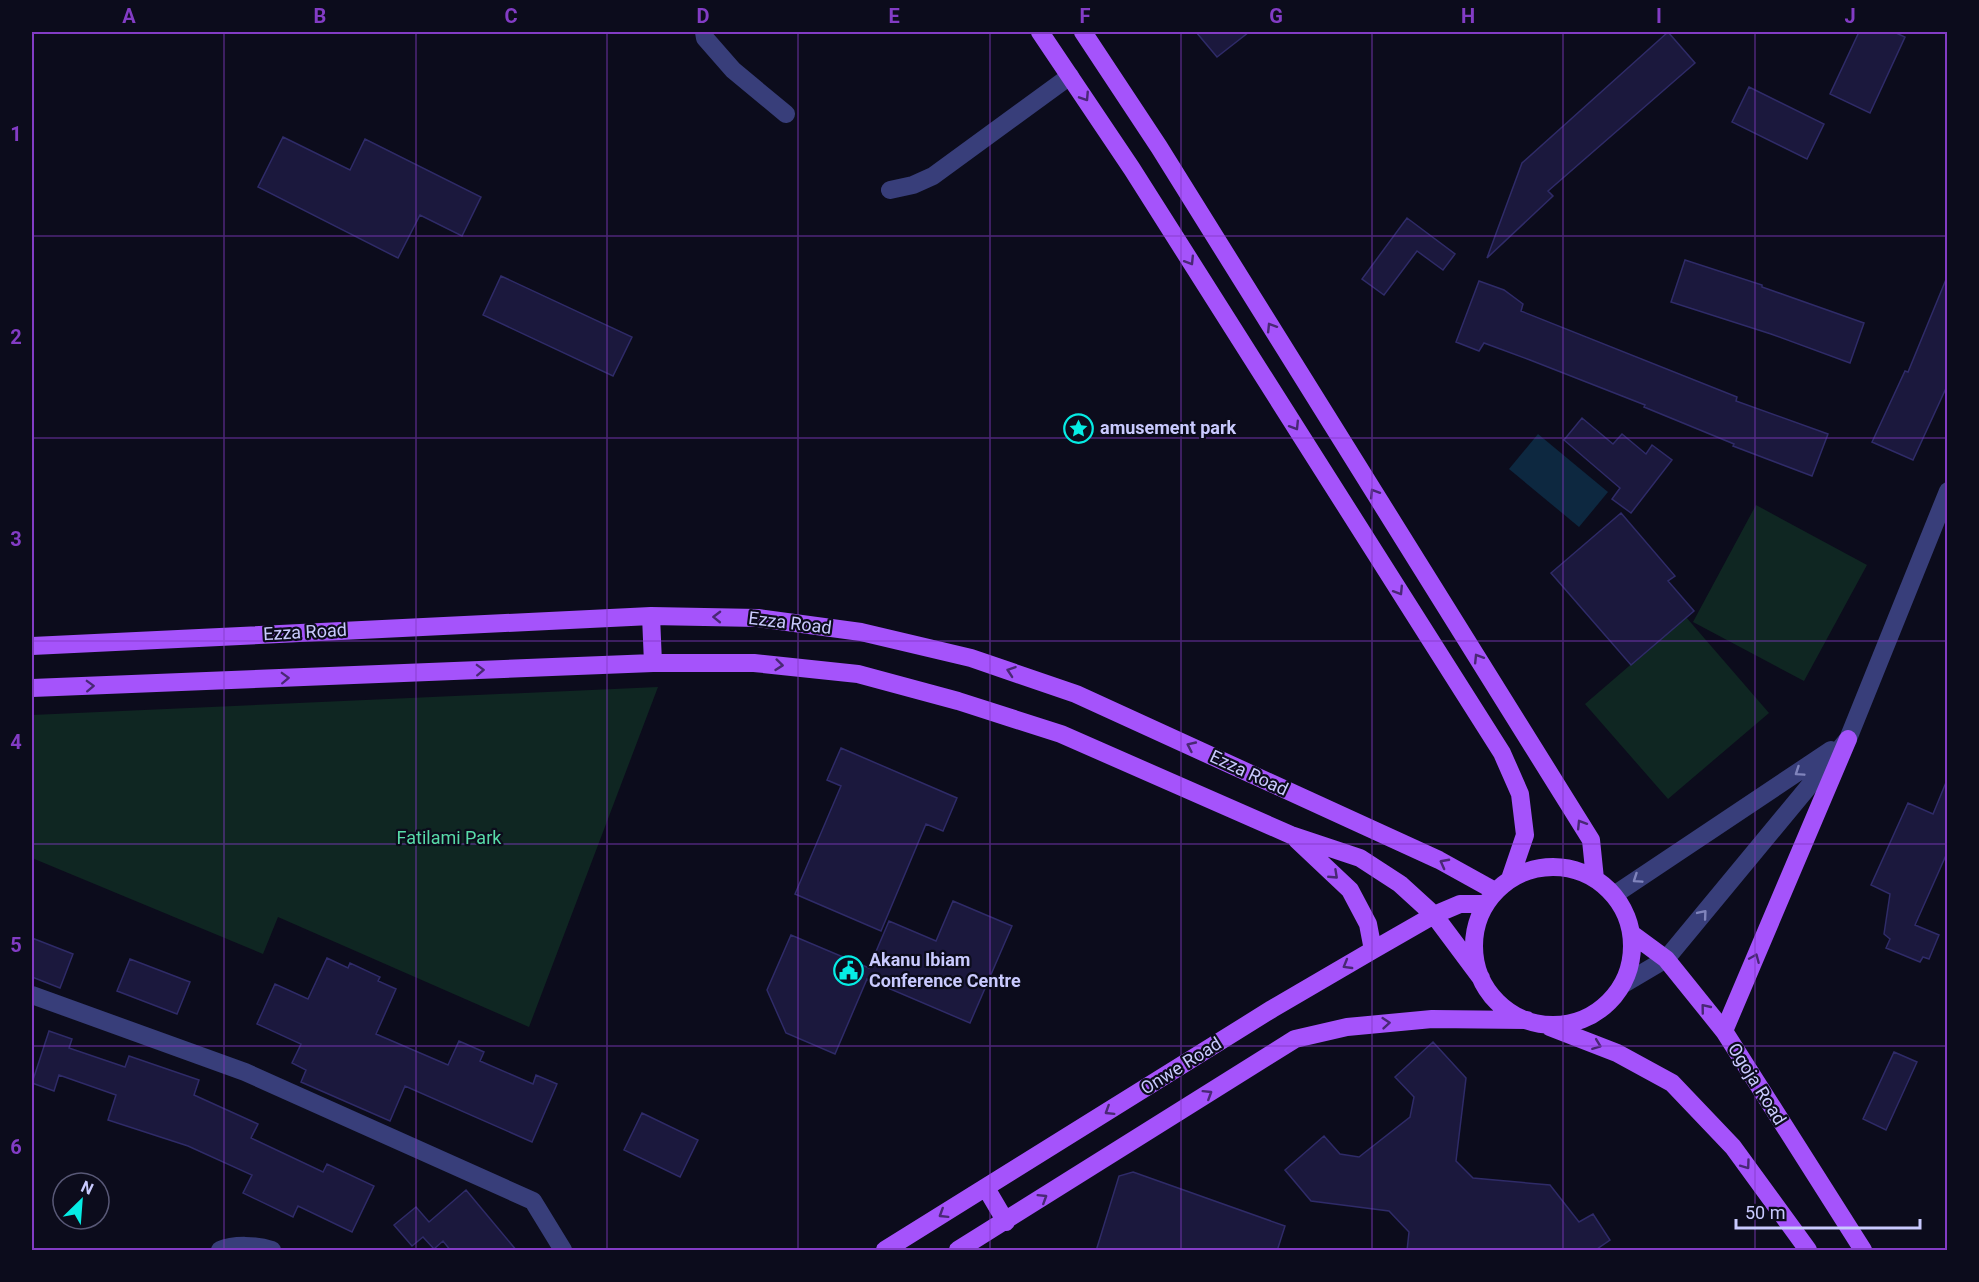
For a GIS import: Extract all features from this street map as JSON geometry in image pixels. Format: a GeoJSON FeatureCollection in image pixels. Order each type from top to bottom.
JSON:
{"type":"FeatureCollection","features":[{"type":"Feature","properties":{"kind":"main road"},"geometry":{"type":"LineString","coordinates":[[1040,32],[1132,169],[1502,753],[1520,794],[1525,835],[1510,879]]}},
{"type":"Feature","properties":{"kind":"main road"},"geometry":{"type":"LineString","coordinates":[[1083,32],[1159,147],[1591,840],[1595,879]]}},
{"type":"Feature","properties":{"kind":"main road"},"geometry":{"type":"LineString","coordinates":[[651,616],[652,663]]}},
{"type":"Feature","properties":{"kind":"main road","name":"Ezza Road"},"geometry":{"type":"LineString","coordinates":[[32,646],[651,616],[758,618],[861,632],[971,658],[1076,694],[1439,860],[1491,897]]}},
{"type":"Feature","properties":{"kind":"main road"},"geometry":{"type":"LineString","coordinates":[[32,688],[652,663],[754,663],[858,674],[958,701],[1061,734],[1291,835],[1360,858],[1400,884],[1434,915],[1496,1000],[1510,1012],[1617,1053],[1672,1083],[1733,1147],[1808,1251]]}},
{"type":"Feature","properties":{"kind":"main road"},"geometry":{"type":"LineString","coordinates":[[1724,1031],[1848,739]]}},
{"type":"Feature","properties":{"kind":"main road"},"geometry":{"type":"LineString","coordinates":[[1291,835],[1350,890],[1368,924],[1373,950]]}},
{"type":"Feature","properties":{"kind":"main road"},"geometry":{"type":"LineString","coordinates":[[1481,978],[1474,954],[1476,927],[1491,897],[1510,879],[1531,870],[1553,867],[1575,870],[1595,879],[1614,895],[1626,913],[1632,934],[1631,960],[1622,985],[1611,1000],[1597,1012],[1580,1021],[1561,1024],[1535,1022]]}},
{"type":"Feature","properties":{"kind":"main road","name":"Onwe Road"},"geometry":{"type":"LineString","coordinates":[[885,1251],[1272,1009],[1373,950],[1434,915],[1460,904],[1491,897]]}},
{"type":"Feature","properties":{"kind":"main road","name":"Ogoja Road"},"geometry":{"type":"LineString","coordinates":[[1632,934],[1666,959],[1724,1031],[1863,1251]]}},
{"type":"Feature","properties":{"kind":"main road","name":"Onwe Road"},"geometry":{"type":"LineString","coordinates":[[958,1251],[1295,1039],[1347,1027],[1432,1019],[1535,1022]]}},
{"type":"Feature","properties":{"kind":"main road"},"geometry":{"type":"LineString","coordinates":[[986,1188],[1006,1222]]}},
{"type":"Feature","properties":{"kind":"street"},"geometry":{"type":"LineString","coordinates":[[704,32],[705,38],[733,70],[786,114]]}},
{"type":"Feature","properties":{"kind":"street"},"geometry":{"type":"LineString","coordinates":[[890,190],[913,185],[933,176],[1070,76]]}},
{"type":"Feature","properties":{"kind":"street"},"geometry":{"type":"LineString","coordinates":[[1622,985],[1666,959],[1848,739],[1947,491]]}},
{"type":"Feature","properties":{"kind":"street"},"geometry":{"type":"LineString","coordinates":[[1614,895],[1848,739]]}},
{"type":"Feature","properties":{"kind":"street"},"geometry":{"type":"LineString","coordinates":[[32,994],[245,1072],[533,1201],[563,1251]]}},
{"type":"Feature","properties":{"kind":"street"},"geometry":{"type":"LineString","coordinates":[[220,1251],[227,1247],[262,1247],[272,1251]]}},
{"type":"Feature","properties":{"kind":"green space"},"geometry":{"type":"Polygon","coordinates":[[[1756,505],[1867,565],[1804,681],[1693,622],[1756,505]]]}},
{"type":"Feature","properties":{"kind":"green space"},"geometry":{"type":"Polygon","coordinates":[[[1686,617],[1769,713],[1668,799],[1585,704],[1686,617]]]}},
{"type":"Feature","properties":{"kind":"green space","name":"Fatilami Park"},"geometry":{"type":"Polygon","coordinates":[[[658,687],[529,1027],[278,917],[263,954],[32,858],[32,715],[658,687]]]}},
{"type":"Feature","properties":{"kind":"water"},"geometry":{"type":"Polygon","coordinates":[[[1538,434],[1608,492],[1579,527],[1509,469],[1538,434]]]}},
{"type":"Feature","properties":{"kind":"building"},"geometry":{"type":"Polygon","coordinates":[[[1196,32],[1249,32],[1217,57],[1196,32]]]}},
{"type":"Feature","properties":{"kind":"building"},"geometry":{"type":"Polygon","coordinates":[[[1668,32],[1695,63],[1548,191],[1553,196],[1487,258],[1522,163],[1668,32]]]}},
{"type":"Feature","properties":{"kind":"building"},"geometry":{"type":"Polygon","coordinates":[[[1859,32],[1894,32],[1905,37],[1870,113],[1830,94],[1859,32]]]}},
{"type":"Feature","properties":{"kind":"building"},"geometry":{"type":"Polygon","coordinates":[[[1749,87],[1824,124],[1807,159],[1732,122],[1749,87]]]}},
{"type":"Feature","properties":{"kind":"building"},"geometry":{"type":"Polygon","coordinates":[[[283,137],[350,170],[365,139],[481,197],[462,236],[420,215],[398,258],[258,187],[283,137]]]}},
{"type":"Feature","properties":{"kind":"building"},"geometry":{"type":"Polygon","coordinates":[[[1407,218],[1455,254],[1443,270],[1417,251],[1384,295],[1362,279],[1407,218]]]}},
{"type":"Feature","properties":{"kind":"building"},"geometry":{"type":"Polygon","coordinates":[[[1685,260],[1762,285],[1762,287],[1864,323],[1850,363],[1771,334],[1671,302],[1685,260]]]}},
{"type":"Feature","properties":{"kind":"building"},"geometry":{"type":"Polygon","coordinates":[[[501,276],[632,337],[613,376],[483,315],[501,276]]]}},
{"type":"Feature","properties":{"kind":"building"},"geometry":{"type":"Polygon","coordinates":[[[1947,277],[1947,386],[1913,460],[1872,442],[1905,371],[1908,372],[1947,277]]]}},
{"type":"Feature","properties":{"kind":"building"},"geometry":{"type":"Polygon","coordinates":[[[1479,281],[1504,290],[1523,304],[1521,311],[1737,397],[1736,401],[1828,434],[1812,476],[1733,446],[1734,444],[1644,407],[1645,405],[1530,360],[1484,343],[1479,351],[1456,342],[1479,281]]]}},
{"type":"Feature","properties":{"kind":"building"},"geometry":{"type":"Polygon","coordinates":[[[1582,418],[1613,444],[1622,434],[1646,454],[1652,445],[1672,460],[1631,513],[1612,499],[1620,488],[1564,440],[1582,418]]]}},
{"type":"Feature","properties":{"kind":"building"},"geometry":{"type":"Polygon","coordinates":[[[1621,513],[1675,576],[1668,581],[1694,611],[1631,665],[1551,573],[1621,513]]]}},
{"type":"Feature","properties":{"kind":"building"},"geometry":{"type":"Polygon","coordinates":[[[841,748],[957,798],[943,831],[926,824],[881,931],[795,894],[841,786],[827,780],[841,748]]]}},
{"type":"Feature","properties":{"kind":"building"},"geometry":{"type":"Polygon","coordinates":[[[1947,780],[1947,853],[1915,925],[1939,935],[1929,959],[1923,957],[1920,962],[1886,948],[1890,939],[1884,934],[1890,894],[1871,885],[1908,803],[1933,814],[1947,780]]]}},
{"type":"Feature","properties":{"kind":"building"},"geometry":{"type":"Polygon","coordinates":[[[953,901],[1012,926],[970,1023],[867,979],[835,1054],[786,1033],[767,990],[791,935],[869,968],[889,921],[936,941],[953,901]]]}},
{"type":"Feature","properties":{"kind":"building"},"geometry":{"type":"Polygon","coordinates":[[[32,938],[73,954],[60,988],[32,977],[32,938]]]}},
{"type":"Feature","properties":{"kind":"building"},"geometry":{"type":"Polygon","coordinates":[[[327,958],[348,968],[350,963],[380,977],[378,981],[396,989],[376,1034],[448,1065],[459,1041],[484,1052],[480,1061],[533,1084],[536,1075],[557,1084],[532,1142],[405,1086],[390,1121],[301,1082],[306,1070],[292,1063],[301,1044],[257,1024],[275,984],[308,999],[327,958]]]}},
{"type":"Feature","properties":{"kind":"building"},"geometry":{"type":"Polygon","coordinates":[[[130,959],[190,982],[177,1014],[117,991],[130,959]]]}},
{"type":"Feature","properties":{"kind":"building"},"geometry":{"type":"Polygon","coordinates":[[[49,1031],[72,1039],[69,1048],[125,1067],[129,1056],[199,1080],[194,1095],[258,1124],[251,1138],[323,1172],[327,1164],[374,1186],[352,1232],[298,1206],[293,1217],[243,1193],[252,1175],[188,1146],[108,1120],[116,1095],[59,1075],[54,1091],[32,1083],[49,1031]]]}},
{"type":"Feature","properties":{"kind":"building"},"geometry":{"type":"Polygon","coordinates":[[[1433,1042],[1466,1078],[1456,1161],[1473,1178],[1550,1185],[1579,1222],[1593,1214],[1610,1240],[1594,1251],[1407,1251],[1409,1232],[1389,1211],[1311,1201],[1285,1170],[1324,1136],[1340,1154],[1359,1157],[1410,1117],[1414,1097],[1395,1077],[1433,1042]]]}},
{"type":"Feature","properties":{"kind":"building"},"geometry":{"type":"Polygon","coordinates":[[[1894,1052],[1917,1062],[1886,1130],[1863,1119],[1894,1052]]]}},
{"type":"Feature","properties":{"kind":"building"},"geometry":{"type":"Polygon","coordinates":[[[642,1113],[698,1140],[680,1177],[624,1150],[642,1113]]]}},
{"type":"Feature","properties":{"kind":"building"},"geometry":{"type":"Polygon","coordinates":[[[1133,1172],[1285,1226],[1277,1251],[1096,1251],[1119,1176],[1133,1172]]]}},
{"type":"Feature","properties":{"kind":"building"},"geometry":{"type":"Polygon","coordinates":[[[466,1190],[517,1251],[451,1251],[443,1241],[434,1249],[423,1237],[412,1246],[394,1225],[416,1207],[429,1222],[466,1190]]]}},
{"type":"Feature","properties":{"kind":"place","name":"amusement park"},"geometry":{"type":"Point","coordinates":[1079,428]}},
{"type":"Feature","properties":{"kind":"place","name":"Akanu Ibiam Conference Centre"},"geometry":{"type":"Point","coordinates":[848,970]}}]}
